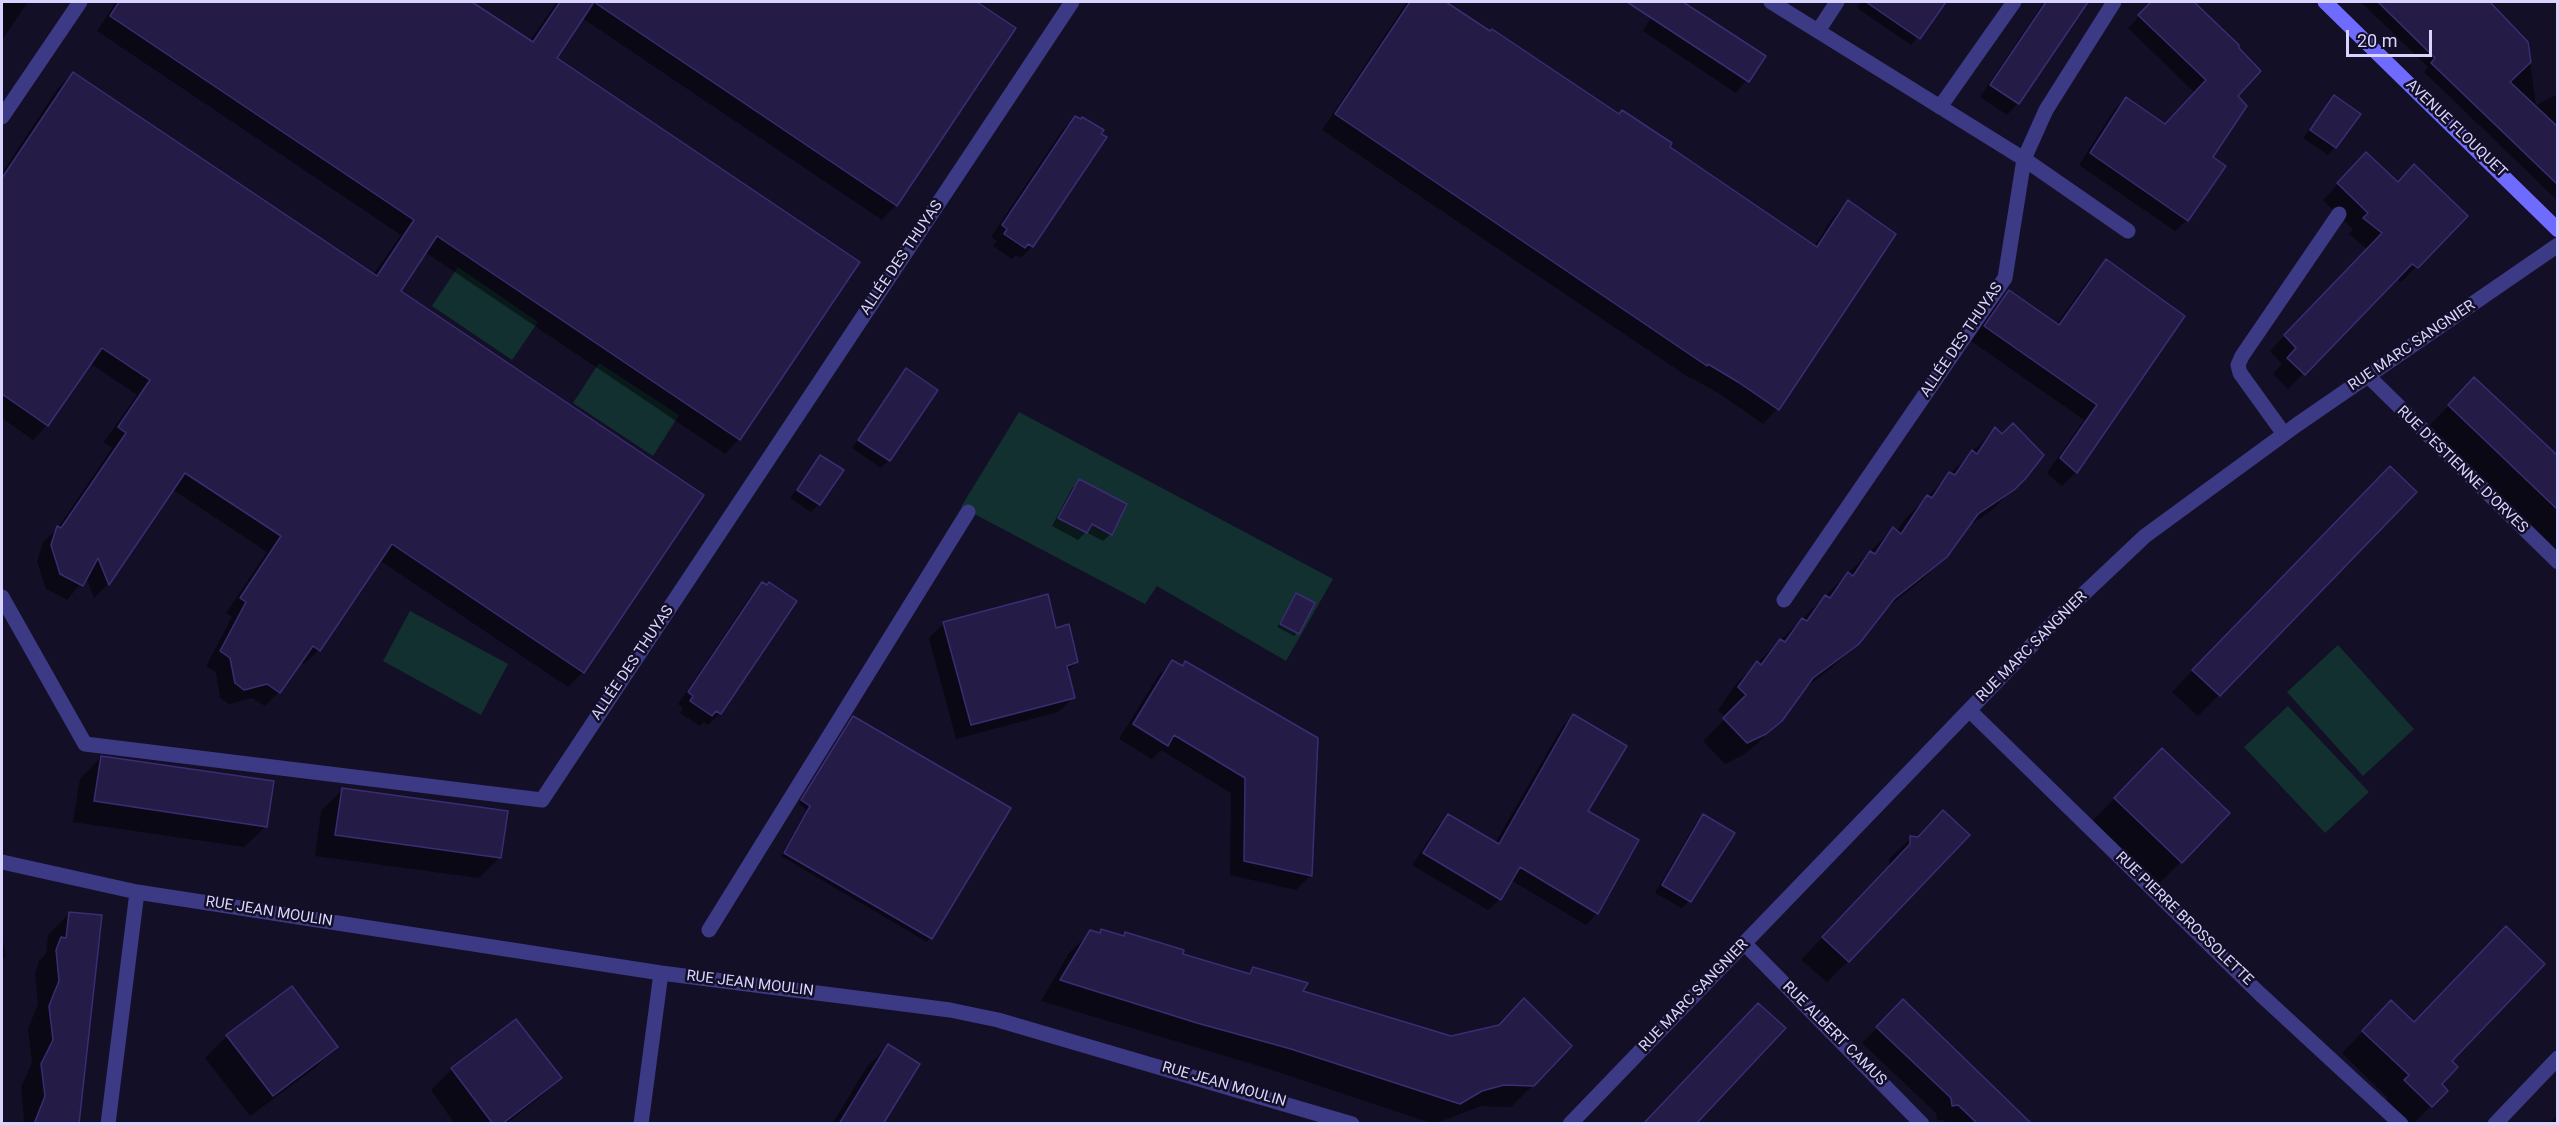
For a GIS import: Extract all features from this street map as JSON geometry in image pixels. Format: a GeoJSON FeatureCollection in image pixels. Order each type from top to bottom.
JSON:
{"type":"FeatureCollection","features":[{"type":"Feature","properties":{"kind":"main road","name":"AVENUE FLOUQUET"},"geometry":{"type":"LineString","coordinates":[[2325,2],[2558,230]]}},
{"type":"Feature","properties":{"kind":"street"},"geometry":{"type":"LineString","coordinates":[[2,117],[80,2]]}},
{"type":"Feature","properties":{"kind":"street","name":"ALLÉE DES THUYAS"},"geometry":{"type":"LineString","coordinates":[[2,597],[85,744],[542,800],[1072,2]]}},
{"type":"Feature","properties":{"kind":"street"},"geometry":{"type":"LineString","coordinates":[[1771,2],[2024,159],[2128,231]]}},
{"type":"Feature","properties":{"kind":"street"},"geometry":{"type":"LineString","coordinates":[[1818,31],[1837,2]]}},
{"type":"Feature","properties":{"kind":"street"},"geometry":{"type":"LineString","coordinates":[[1940,107],[2014,2]]}},
{"type":"Feature","properties":{"kind":"street","name":"ALLÉE DES THUYAS"},"geometry":{"type":"LineString","coordinates":[[1784,600],[2005,278],[2024,159],[2046,110],[2114,2]]}},
{"type":"Feature","properties":{"kind":"street"},"geometry":{"type":"LineString","coordinates":[[2284,434],[2240,373],[2238,365],[2339,214]]}},
{"type":"Feature","properties":{"kind":"street","name":"RUE MARC SANGNIER"},"geometry":{"type":"LineString","coordinates":[[1570,1124],[2056,620],[2145,536],[2284,434],[2558,245]]}},
{"type":"Feature","properties":{"kind":"street","name":"RUE D'ESTIENNE D'ORVES"},"geometry":{"type":"LineString","coordinates":[[2368,376],[2394,405],[2558,562]]}},
{"type":"Feature","properties":{"kind":"street"},"geometry":{"type":"LineString","coordinates":[[709,930],[968,512]]}},
{"type":"Feature","properties":{"kind":"street","name":"RUE PIERRE BROSSOLETTE"},"geometry":{"type":"LineString","coordinates":[[1969,711],[2259,993],[2401,1124]]}},
{"type":"Feature","properties":{"kind":"street","name":"RUE JEAN MOULIN"},"geometry":{"type":"LineString","coordinates":[[2,862],[137,892],[662,973],[950,1010],[1010,1024],[1352,1124]]}},
{"type":"Feature","properties":{"kind":"street"},"geometry":{"type":"LineString","coordinates":[[108,1124],[137,892]]}},
{"type":"Feature","properties":{"kind":"street","name":"RUE ALBERT CAMUS"},"geometry":{"type":"LineString","coordinates":[[1745,945],[1922,1124]]}},
{"type":"Feature","properties":{"kind":"street"},"geometry":{"type":"LineString","coordinates":[[641,1124],[662,973]]}},
{"type":"Feature","properties":{"kind":"street"},"geometry":{"type":"LineString","coordinates":[[2495,1124],[2558,1059]]}},
{"type":"Feature","properties":{"kind":"green space"},"geometry":{"type":"Polygon","coordinates":[[[458,267],[538,322],[512,360],[432,306],[458,267]]]}},
{"type":"Feature","properties":{"kind":"green space"},"geometry":{"type":"Polygon","coordinates":[[[599,363],[679,415],[653,456],[573,403],[599,363]]]}},
{"type":"Feature","properties":{"kind":"green space"},"geometry":{"type":"Polygon","coordinates":[[[1019,412],[1333,579],[1286,661],[1157,586],[1145,604],[961,507],[1019,412]]]}},
{"type":"Feature","properties":{"kind":"green space"},"geometry":{"type":"Polygon","coordinates":[[[410,611],[508,664],[481,715],[383,661],[410,611]]]}},
{"type":"Feature","properties":{"kind":"green space"},"geometry":{"type":"Polygon","coordinates":[[[2338,645],[2414,729],[2363,776],[2287,692],[2338,645]]]}},
{"type":"Feature","properties":{"kind":"green space"},"geometry":{"type":"Polygon","coordinates":[[[2288,706],[2369,792],[2325,833],[2244,747],[2288,706]]]}},
{"type":"Feature","properties":{"kind":"building"},"geometry":{"type":"Polygon","coordinates":[[[119,2],[472,2],[533,42],[560,2],[594,2],[557,58],[860,262],[740,440],[437,236],[401,291],[704,495],[584,673],[392,544],[320,651],[313,646],[280,693],[267,684],[244,690],[235,683],[230,658],[220,651],[246,602],[240,598],[281,536],[185,473],[109,585],[98,558],[83,586],[60,574],[51,545],[57,526],[61,528],[126,433],[118,427],[150,380],[102,348],[48,426],[2,394],[2,178],[73,72],[377,276],[414,220],[110,16],[119,2]]]}},
{"type":"Feature","properties":{"kind":"building"},"geometry":{"type":"Polygon","coordinates":[[[594,2],[977,2],[1016,28],[897,206],[594,2]]]}},
{"type":"Feature","properties":{"kind":"building"},"geometry":{"type":"Polygon","coordinates":[[[1410,2],[1446,2],[1490,31],[1492,29],[1619,114],[1622,110],[1672,143],[1670,147],[1817,247],[1848,200],[1896,234],[1779,410],[1738,382],[1708,364],[1707,366],[1335,114],[1410,2]]]}},
{"type":"Feature","properties":{"kind":"building"},"geometry":{"type":"Polygon","coordinates":[[[1627,2],[1683,2],[1766,56],[1749,82],[1627,2]]]}},
{"type":"Feature","properties":{"kind":"building"},"geometry":{"type":"Polygon","coordinates":[[[1866,2],[1946,2],[1920,39],[1866,2]]]}},
{"type":"Feature","properties":{"kind":"building"},"geometry":{"type":"Polygon","coordinates":[[[2046,2],[2088,2],[2019,104],[1990,85],[2046,2]]]}},
{"type":"Feature","properties":{"kind":"building"},"geometry":{"type":"Polygon","coordinates":[[[2151,2],[2194,2],[2239,45],[2239,48],[2261,71],[2238,96],[2247,106],[2213,157],[2226,166],[2188,221],[2090,153],[2126,97],[2165,124],[2206,80],[2138,15],[2151,2]]]}},
{"type":"Feature","properties":{"kind":"building"},"geometry":{"type":"Polygon","coordinates":[[[2378,2],[2490,2],[2528,42],[2531,62],[2510,82],[2558,127],[2558,185],[2431,63],[2435,58],[2378,2]]]}},
{"type":"Feature","properties":{"kind":"building"},"geometry":{"type":"Polygon","coordinates":[[[2334,95],[2361,114],[2336,148],[2310,130],[2334,95]]]}},
{"type":"Feature","properties":{"kind":"building"},"geometry":{"type":"Polygon","coordinates":[[[1075,116],[1081,119],[1082,117],[1104,130],[1101,134],[1107,137],[1033,247],[1028,244],[1025,248],[1004,234],[1007,229],[1002,225],[1075,116]]]}},
{"type":"Feature","properties":{"kind":"building"},"geometry":{"type":"Polygon","coordinates":[[[2366,152],[2398,182],[2414,164],[2468,216],[2418,268],[2412,264],[2305,375],[2287,358],[2296,348],[2284,335],[2382,233],[2363,218],[2368,213],[2337,183],[2366,152]]]}},
{"type":"Feature","properties":{"kind":"building"},"geometry":{"type":"Polygon","coordinates":[[[2106,259],[2185,316],[2077,473],[2060,458],[2097,405],[1984,326],[2009,290],[2059,325],[2106,259]]]}},
{"type":"Feature","properties":{"kind":"building"},"geometry":{"type":"Polygon","coordinates":[[[906,368],[938,390],[890,461],[858,440],[906,368]]]}},
{"type":"Feature","properties":{"kind":"building"},"geometry":{"type":"Polygon","coordinates":[[[2474,377],[2558,456],[2558,510],[2448,405],[2474,377]]]}},
{"type":"Feature","properties":{"kind":"building"},"geometry":{"type":"Polygon","coordinates":[[[2013,423],[2044,455],[2026,478],[2014,490],[1978,514],[1947,557],[1894,599],[1859,644],[1813,678],[1782,721],[1766,734],[1747,743],[1723,718],[1746,695],[1738,687],[1757,661],[1761,665],[1780,639],[1785,642],[1802,618],[1807,621],[1825,595],[1830,598],[1848,572],[1853,576],[1870,551],[1875,554],[1893,527],[1901,534],[1927,495],[1932,498],[1949,472],[1955,475],[1972,450],[1977,454],[1995,427],[2002,434],[2013,423]]]}},
{"type":"Feature","properties":{"kind":"building"},"geometry":{"type":"Polygon","coordinates":[[[820,455],[844,470],[820,505],[797,490],[820,455]]]}},
{"type":"Feature","properties":{"kind":"building"},"geometry":{"type":"Polygon","coordinates":[[[2390,466],[2417,492],[2220,696],[2192,670],[2390,466]]]}},
{"type":"Feature","properties":{"kind":"building"},"geometry":{"type":"Polygon","coordinates":[[[1079,479],[1127,504],[1112,535],[1092,524],[1087,533],[1058,518],[1079,479]]]}},
{"type":"Feature","properties":{"kind":"building"},"geometry":{"type":"Polygon","coordinates":[[[762,582],[767,585],[769,582],[797,601],[721,714],[716,711],[712,716],[690,701],[693,696],[688,692],[762,582]]]}},
{"type":"Feature","properties":{"kind":"building"},"geometry":{"type":"Polygon","coordinates":[[[1296,593],[1315,603],[1299,634],[1280,624],[1296,593]]]}},
{"type":"Feature","properties":{"kind":"building"},"geometry":{"type":"Polygon","coordinates":[[[1048,594],[1056,628],[1069,624],[1078,662],[1067,666],[1075,698],[971,725],[943,622],[1048,594]]]}},
{"type":"Feature","properties":{"kind":"building"},"geometry":{"type":"Polygon","coordinates":[[[1172,660],[1183,666],[1185,661],[1318,738],[1312,876],[1244,861],[1245,778],[1174,735],[1168,746],[1133,724],[1172,660]]]}},
{"type":"Feature","properties":{"kind":"building"},"geometry":{"type":"Polygon","coordinates":[[[1573,714],[1627,746],[1588,811],[1639,840],[1598,914],[1520,867],[1501,900],[1423,853],[1448,814],[1499,844],[1573,714]]]}},
{"type":"Feature","properties":{"kind":"building"},"geometry":{"type":"Polygon","coordinates":[[[853,716],[1011,808],[932,939],[784,853],[810,806],[801,800],[853,716]]]}},
{"type":"Feature","properties":{"kind":"building"},"geometry":{"type":"Polygon","coordinates":[[[2162,748],[2230,813],[2182,863],[2114,798],[2162,748]]]}},
{"type":"Feature","properties":{"kind":"building"},"geometry":{"type":"Polygon","coordinates":[[[101,756],[274,781],[267,827],[94,801],[101,756]]]}},
{"type":"Feature","properties":{"kind":"building"},"geometry":{"type":"Polygon","coordinates":[[[342,788],[508,811],[501,858],[335,835],[342,788]]]}},
{"type":"Feature","properties":{"kind":"building"},"geometry":{"type":"Polygon","coordinates":[[[1943,810],[1970,835],[1849,962],[1822,937],[1910,844],[1910,836],[1918,837],[1943,810]]]}},
{"type":"Feature","properties":{"kind":"building"},"geometry":{"type":"Polygon","coordinates":[[[1703,814],[1735,833],[1691,902],[1662,885],[1703,814]]]}},
{"type":"Feature","properties":{"kind":"building"},"geometry":{"type":"Polygon","coordinates":[[[69,912],[102,915],[79,1124],[34,1124],[45,1096],[41,1064],[53,1040],[49,1006],[59,981],[56,950],[61,937],[66,938],[69,912]]]}},
{"type":"Feature","properties":{"kind":"building"},"geometry":{"type":"Polygon","coordinates":[[[2506,926],[2545,964],[2452,1061],[2458,1067],[2442,1084],[2448,1091],[2432,1107],[2404,1080],[2409,1075],[2362,1031],[2391,1000],[2414,1022],[2506,926]]]}},
{"type":"Feature","properties":{"kind":"building"},"geometry":{"type":"Polygon","coordinates":[[[1101,929],[1124,936],[1125,932],[1184,950],[1183,954],[1250,974],[1253,967],[1308,983],[1303,991],[1451,1036],[1499,1025],[1524,998],[1572,1046],[1534,1086],[1504,1085],[1482,1091],[1460,1104],[1291,1049],[1197,1023],[1060,980],[1090,930],[1100,933],[1101,929]]]}},
{"type":"Feature","properties":{"kind":"building"},"geometry":{"type":"Polygon","coordinates":[[[292,986],[338,1047],[273,1096],[226,1035],[292,986]]]}},
{"type":"Feature","properties":{"kind":"building"},"geometry":{"type":"Polygon","coordinates":[[[1903,999],[2032,1124],[1978,1124],[1958,1105],[1952,1106],[1951,1098],[1876,1027],[1903,999]]]}},
{"type":"Feature","properties":{"kind":"building"},"geometry":{"type":"Polygon","coordinates":[[[1758,1003],[1786,1028],[1696,1124],[1643,1124],[1758,1003]]]}},
{"type":"Feature","properties":{"kind":"building"},"geometry":{"type":"Polygon","coordinates":[[[516,1019],[562,1078],[502,1124],[493,1124],[451,1068],[516,1019]]]}},
{"type":"Feature","properties":{"kind":"building"},"geometry":{"type":"Polygon","coordinates":[[[888,1044],[920,1064],[883,1124],[839,1124],[888,1044]]]}}]}
